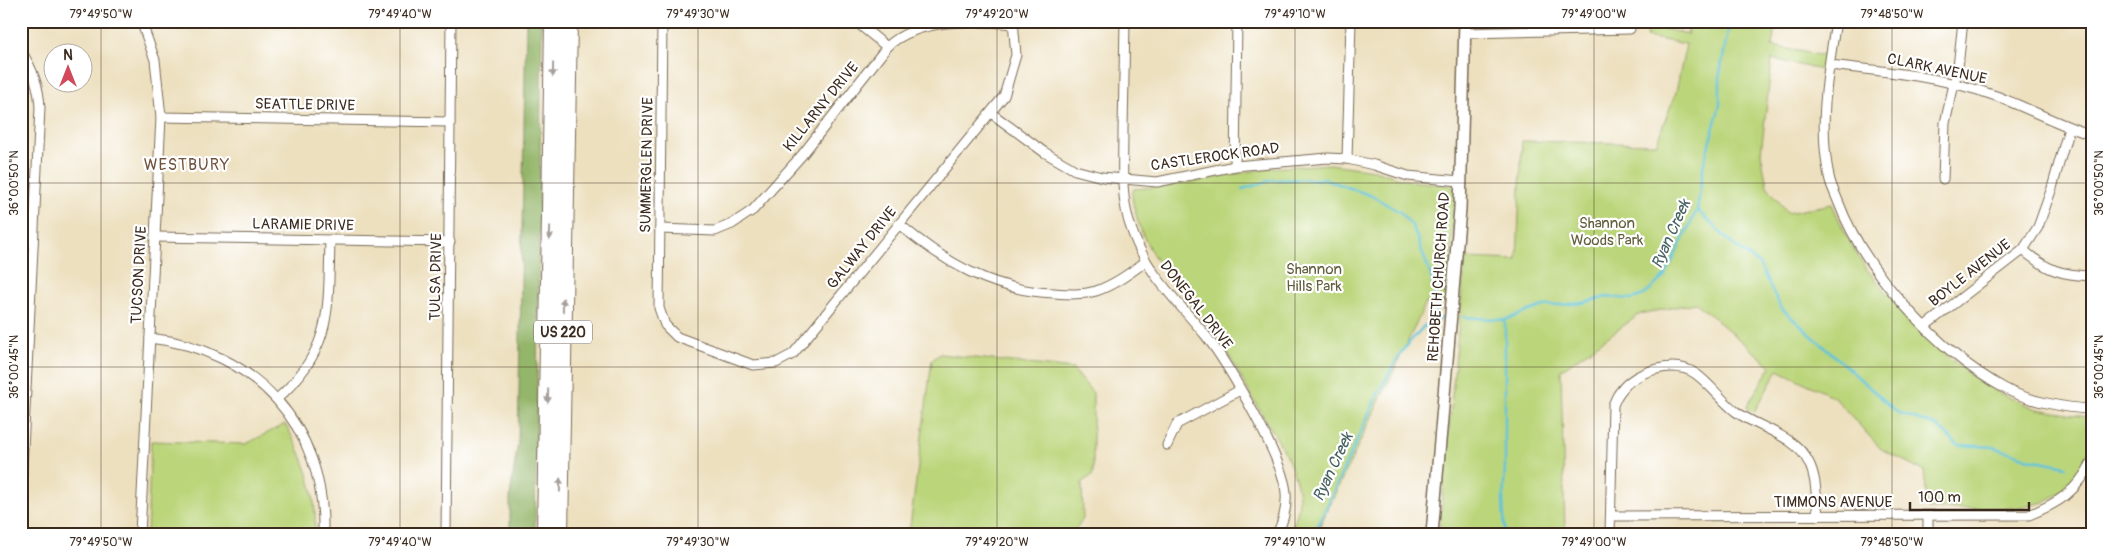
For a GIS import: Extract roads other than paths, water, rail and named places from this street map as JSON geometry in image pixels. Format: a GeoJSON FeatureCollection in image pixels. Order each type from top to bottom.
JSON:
{"type":"FeatureCollection","features":[{"type":"Feature","properties":{"kind":"highway","name":"US 220"},"geometry":{"type":"LineString","coordinates":[[546,534],[554,21]]}},
{"type":"Feature","properties":{"kind":"highway","name":"US 220"},"geometry":{"type":"LineString","coordinates":[[559,534],[568,21]]}},
{"type":"Feature","properties":{"kind":"street","name":"TUCSON DRIVE"},"geometry":{"type":"LineString","coordinates":[[140,534],[161,117],[155,60],[141,21]]}},
{"type":"Feature","properties":{"kind":"street","name":"TULSA DRIVE"},"geometry":{"type":"LineString","coordinates":[[446,534],[451,21]]}},
{"type":"Feature","properties":{"kind":"street","name":"SUMMERGLEN DRIVE"},"geometry":{"type":"LineString","coordinates":[[659,308],[662,21]]}},
{"type":"Feature","properties":{"kind":"street"},"geometry":{"type":"LineString","coordinates":[[855,21],[887,47]]}},
{"type":"Feature","properties":{"kind":"street","name":"DONEGAL DRIVE"},"geometry":{"type":"LineString","coordinates":[[1125,21],[1123,180],[1130,227],[1145,262],[1207,338],[1240,390],[1281,470],[1286,493],[1284,512],[1278,534]]}},
{"type":"Feature","properties":{"kind":"street"},"geometry":{"type":"LineString","coordinates":[[1235,166],[1238,21]]}},
{"type":"Feature","properties":{"kind":"street"},"geometry":{"type":"LineString","coordinates":[[1347,159],[1351,21]]}},
{"type":"Feature","properties":{"kind":"street"},"geometry":{"type":"LineString","coordinates":[[1836,21],[1824,98],[1829,177],[1844,218],[1866,257],[1887,286],[1941,343],[2004,389],[2073,409],[2092,409]]}},
{"type":"Feature","properties":{"kind":"street"},"geometry":{"type":"LineString","coordinates":[[1943,179],[1945,124],[1962,44],[1963,21]]}},
{"type":"Feature","properties":{"kind":"street","name":"KILLARNY DRIVE"},"geometry":{"type":"LineString","coordinates":[[660,229],[715,231],[732,224],[753,210],[897,37],[918,28],[959,22],[1013,23]]}},
{"type":"Feature","properties":{"kind":"street","name":"GALWAY DRIVE"},"geometry":{"type":"LineString","coordinates":[[659,308],[665,325],[677,337],[753,365],[776,363],[793,354],[1004,96],[1016,55],[1013,23]]}},
{"type":"Feature","properties":{"kind":"street"},"geometry":{"type":"LineString","coordinates":[[1465,27],[1630,29]]}},
{"type":"Feature","properties":{"kind":"street","name":"REHOBETH CHURCH ROAD"},"geometry":{"type":"LineString","coordinates":[[1432,534],[1459,228],[1465,27]]}},
{"type":"Feature","properties":{"kind":"street"},"geometry":{"type":"LineString","coordinates":[[21,51],[36,81],[40,108],[21,489]]}},
{"type":"Feature","properties":{"kind":"street","name":"CLARK AVENUE"},"geometry":{"type":"LineString","coordinates":[[1830,65],[1913,76],[1995,96],[2092,136]]}},
{"type":"Feature","properties":{"kind":"street","name":"CASTLEROCK ROAD"},"geometry":{"type":"LineString","coordinates":[[991,113],[1044,152],[1075,170],[1102,177],[1156,182],[1235,166],[1320,158],[1347,159],[1408,176],[1460,181]]}},
{"type":"Feature","properties":{"kind":"street","name":"SEATTLE DRIVE"},"geometry":{"type":"LineString","coordinates":[[161,117],[450,122]]}},
{"type":"Feature","properties":{"kind":"street","name":"BOYLE AVENUE"},"geometry":{"type":"LineString","coordinates":[[1925,326],[2022,250],[2038,227],[2052,188],[2069,128]]}},
{"type":"Feature","properties":{"kind":"street"},"geometry":{"type":"LineString","coordinates":[[899,224],[927,248],[959,268],[993,282],[1037,293],[1074,294],[1095,291],[1115,283],[1145,262]]}},
{"type":"Feature","properties":{"kind":"street","name":"LARAMIE DRIVE"},"geometry":{"type":"LineString","coordinates":[[155,237],[450,242]]}},
{"type":"Feature","properties":{"kind":"street"},"geometry":{"type":"LineString","coordinates":[[276,399],[310,363],[322,338],[328,310],[330,240]]}},
{"type":"Feature","properties":{"kind":"street"},"geometry":{"type":"LineString","coordinates":[[2022,250],[2038,263],[2055,272],[2092,276]]}},
{"type":"Feature","properties":{"kind":"street"},"geometry":{"type":"LineString","coordinates":[[150,338],[194,346],[229,361],[263,386],[276,399],[296,426],[311,455],[321,491],[323,534]]}},
{"type":"Feature","properties":{"kind":"street"},"geometry":{"type":"LineString","coordinates":[[1610,534],[1613,406],[1620,391],[1634,379],[1661,369],[1677,368],[1694,373],[1736,411],[1782,435],[1796,448],[1809,462],[1815,479],[1818,516]]}},
{"type":"Feature","properties":{"kind":"street"},"geometry":{"type":"LineString","coordinates":[[1167,445],[1177,424],[1240,390]]}},
{"type":"Feature","properties":{"kind":"street","name":"TIMMONS AVENUE"},"geometry":{"type":"LineString","coordinates":[[1611,516],[2029,515],[2051,506],[2073,490],[2085,475],[2092,462]]}},
{"type":"Feature","properties":{"kind":"street"},"geometry":{"type":"LineString","coordinates":[[1928,516],[1928,534]]}},
{"type":"Feature","properties":{"kind":"waterway","name":"Ryan Creek"},"geometry":{"type":"LineString","coordinates":[[1463,317],[1505,320],[1543,306],[1583,303],[1606,297],[1632,299],[1644,295],[1665,276],[1697,210],[1704,162],[1720,105],[1720,73],[1730,21]]}},
{"type":"Feature","properties":{"kind":"waterway"},"geometry":{"type":"LineString","coordinates":[[1242,189],[1273,180],[1325,179],[1372,196],[1400,212],[1413,227],[1430,273],[1435,293],[1437,320]]}},
{"type":"Feature","properties":{"kind":"waterway"},"geometry":{"type":"LineString","coordinates":[[1697,210],[1736,247],[1759,264],[1781,308],[1897,412],[1937,426],[1958,445],[1994,447],[2030,459],[2066,466]]}},
{"type":"Feature","properties":{"kind":"waterway","name":"Ryan Creek"},"geometry":{"type":"LineString","coordinates":[[1314,534],[1379,392],[1393,366],[1406,346],[1424,326],[1443,318]]}},
{"type":"Feature","properties":{"kind":"waterway"},"geometry":{"type":"LineString","coordinates":[[1505,320],[1505,469],[1503,501],[1505,534]]}},
{"type":"Feature","properties":{"kind":"district","name":"WESTBURY"},"geometry":{"type":"Point","coordinates":[187,165]}},
{"type":"Feature","properties":{"kind":"park label","name":"Shannon Woods Park"},"geometry":{"type":"Point","coordinates":[1607,232]}},
{"type":"Feature","properties":{"kind":"park label","name":"Shannon Hills Park"},"geometry":{"type":"Point","coordinates":[1314,278]}}]}
